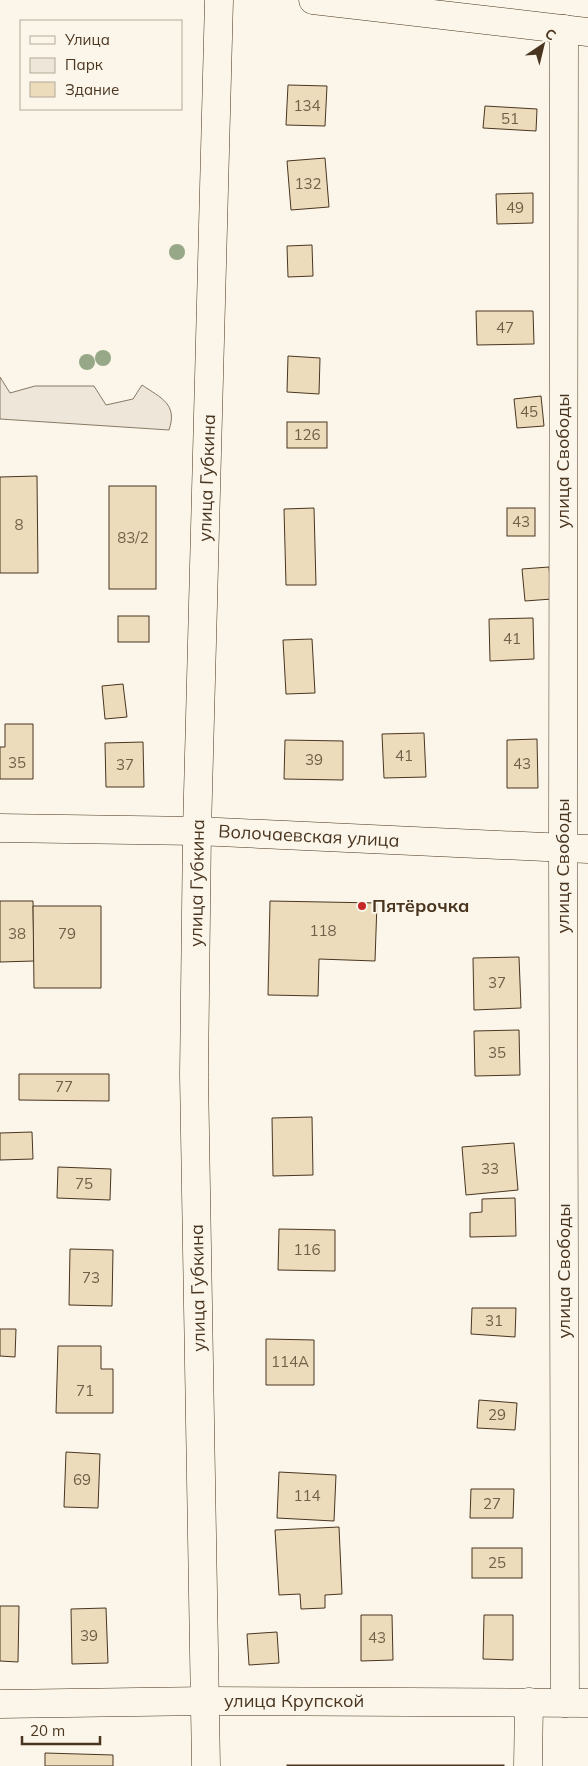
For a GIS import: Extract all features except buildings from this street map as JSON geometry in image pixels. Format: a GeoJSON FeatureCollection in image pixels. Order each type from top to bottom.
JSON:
{"type":"FeatureCollection","features":[{"type":"Feature","properties":{"kind":"street","name":"улица Губкина"},"geometry":{"type":"LineString","coordinates":[[206,1766],[194,1075],[197,831],[219,0]]}},
{"type":"Feature","properties":{"kind":"street"},"geometry":{"type":"LineString","coordinates":[[313,0],[381,4],[576,31]]}},
{"type":"Feature","properties":{"kind":"street","name":"улица Свободы"},"geometry":{"type":"LineString","coordinates":[[576,31],[577,1703]]}},
{"type":"Feature","properties":{"kind":"street","name":"Волочаевская улица"},"geometry":{"type":"LineString","coordinates":[[0,828],[197,831],[575,848]]}},
{"type":"Feature","properties":{"kind":"street","name":"улица Крупской"},"geometry":{"type":"LineString","coordinates":[[0,1704],[206,1701],[577,1703]]}},
{"type":"Feature","properties":{"kind":"street"},"geometry":{"type":"LineString","coordinates":[[528,1702],[528,1766]]}},
{"type":"Feature","properties":{"kind":"green space"},"geometry":{"type":"Polygon","coordinates":[[[0,377],[10,393],[35,386],[94,386],[106,405],[133,399],[142,385],[161,398],[169,408],[171,421],[169,430],[0,419],[0,377]]]}},
{"type":"Feature","properties":{"kind":"place","name":"Пятёрочка"},"geometry":{"type":"Point","coordinates":[362,906]}}]}
